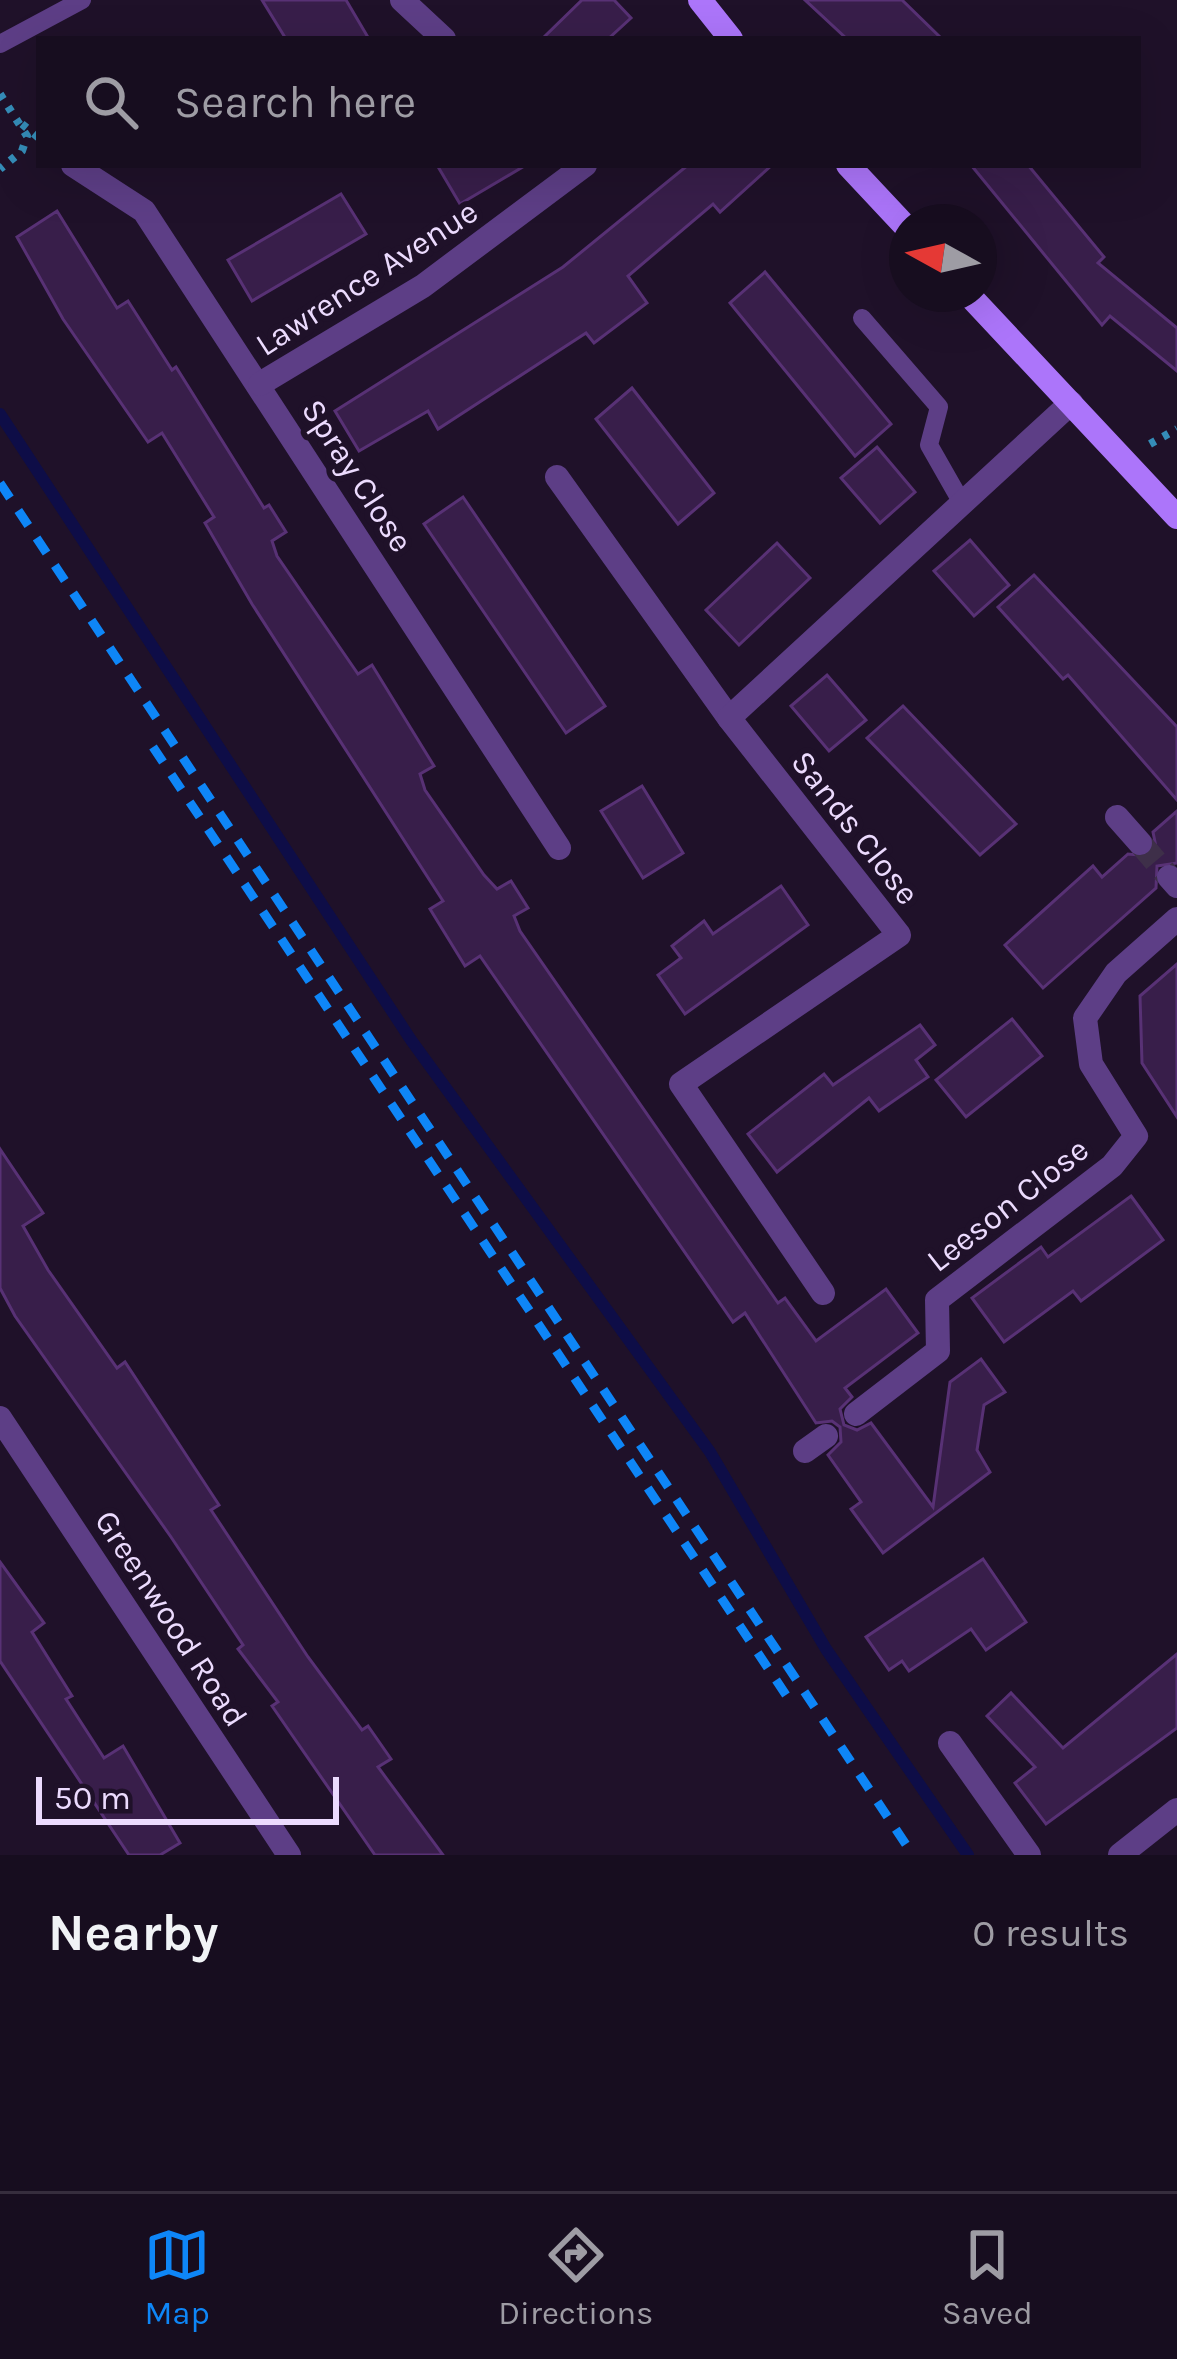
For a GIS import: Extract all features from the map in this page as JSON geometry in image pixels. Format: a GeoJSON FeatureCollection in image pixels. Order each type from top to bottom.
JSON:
{"type":"FeatureCollection","features":[{"type":"Feature","properties":{"kind":"street"},"geometry":{"type":"LineString","coordinates":[[402,0],[441,36]]}},
{"type":"Feature","properties":{"kind":"street"},"geometry":{"type":"LineString","coordinates":[[700,0],[727,36]]}},
{"type":"Feature","properties":{"kind":"street","name":"Spray Close"},"geometry":{"type":"LineString","coordinates":[[78,168],[145,211],[560,848]]}},
{"type":"Feature","properties":{"kind":"street"},"geometry":{"type":"LineString","coordinates":[[851,168],[889,209]]}},
{"type":"Feature","properties":{"kind":"street","name":"Lawrence Avenue"},"geometry":{"type":"LineString","coordinates":[[260,384],[423,286],[568,171]]}},
{"type":"Feature","properties":{"kind":"street"},"geometry":{"type":"LineString","coordinates":[[985,312],[1177,517]]}},
{"type":"Feature","properties":{"kind":"street"},"geometry":{"type":"LineString","coordinates":[[557,477],[729,718],[1071,404]]}},
{"type":"Feature","properties":{"kind":"street","name":"Sands Close"},"geometry":{"type":"LineString","coordinates":[[729,718],[899,935],[681,1084],[823,1293]]}},
{"type":"Feature","properties":{"kind":"street"},"geometry":{"type":"LineString","coordinates":[[1117,817],[1140,843]]}},
{"type":"Feature","properties":{"kind":"street","name":"Leeson Close"},"geometry":{"type":"LineString","coordinates":[[856,1414],[938,1351],[937,1300],[1112,1166],[1136,1136],[1091,1064],[1085,1018],[1116,973],[1177,919]]}},
{"type":"Feature","properties":{"kind":"street","name":"Greenwood Road"},"geometry":{"type":"LineString","coordinates":[[0,1418],[289,1855]]}},
{"type":"Feature","properties":{"kind":"street"},"geometry":{"type":"LineString","coordinates":[[950,1743],[1029,1855]]}},
{"type":"Feature","properties":{"kind":"street"},"geometry":{"type":"LineString","coordinates":[[1120,1855],[1177,1810]]}},
{"type":"Feature","properties":{"kind":"lane"},"geometry":{"type":"LineString","coordinates":[[0,44],[82,0]]}},
{"type":"Feature","properties":{"kind":"lane"},"geometry":{"type":"LineString","coordinates":[[862,318],[939,406],[929,445],[962,503]]}},
{"type":"Feature","properties":{"kind":"path"},"geometry":{"type":"LineString","coordinates":[[0,94],[27,136],[22,151],[0,169]]}},
{"type":"Feature","properties":{"kind":"path"},"geometry":{"type":"LineString","coordinates":[[15,118],[36,136]]}},
{"type":"Feature","properties":{"kind":"building"},"geometry":{"type":"Polygon","coordinates":[[[262,0],[346,0],[367,36],[284,36],[262,0]]]}},
{"type":"Feature","properties":{"kind":"building"},"geometry":{"type":"Polygon","coordinates":[[[582,0],[614,0],[631,18],[611,36],[545,36],[582,0]]]}},
{"type":"Feature","properties":{"kind":"building"},"geometry":{"type":"Polygon","coordinates":[[[805,0],[902,0],[939,36],[844,36],[805,0]]]}},
{"type":"Feature","properties":{"kind":"building"},"geometry":{"type":"Polygon","coordinates":[[[439,168],[521,168],[460,204],[439,168]]]}},
{"type":"Feature","properties":{"kind":"building"},"geometry":{"type":"Polygon","coordinates":[[[684,168],[769,168],[720,212],[713,204],[628,276],[647,303],[594,343],[586,333],[438,429],[428,411],[359,451],[335,411],[563,267],[684,168]]]}},
{"type":"Feature","properties":{"kind":"building"},"geometry":{"type":"Polygon","coordinates":[[[973,168],[1030,168],[1104,257],[1098,263],[1177,328],[1177,371],[1110,316],[1102,325],[973,168]]]}},
{"type":"Feature","properties":{"kind":"building"},"geometry":{"type":"Polygon","coordinates":[[[341,194],[366,234],[252,301],[228,260],[341,194]]]}},
{"type":"Feature","properties":{"kind":"building"},"geometry":{"type":"Polygon","coordinates":[[[57,211],[117,308],[128,301],[172,370],[176,367],[264,508],[269,505],[286,532],[272,541],[277,556],[358,674],[372,665],[434,766],[420,774],[425,790],[497,889],[511,881],[528,908],[514,916],[520,931],[778,1303],[785,1298],[816,1341],[886,1289],[918,1333],[845,1388],[852,1397],[840,1409],[844,1425],[857,1430],[871,1423],[933,1507],[950,1382],[981,1359],[1005,1392],[984,1405],[977,1450],[990,1472],[883,1553],[851,1509],[861,1502],[828,1455],[841,1442],[840,1427],[832,1421],[816,1423],[745,1313],[733,1322],[480,956],[465,966],[430,909],[443,901],[252,604],[205,523],[214,517],[162,433],[148,442],[63,319],[17,237],[57,211]]]}},
{"type":"Feature","properties":{"kind":"building"},"geometry":{"type":"Polygon","coordinates":[[[765,272],[891,424],[855,456],[730,303],[765,272]]]}},
{"type":"Feature","properties":{"kind":"building"},"geometry":{"type":"Polygon","coordinates":[[[632,388],[714,493],[678,524],[596,419],[632,388]]]}},
{"type":"Feature","properties":{"kind":"building"},"geometry":{"type":"Polygon","coordinates":[[[877,447],[915,492],[880,523],[841,478],[877,447]]]}},
{"type":"Feature","properties":{"kind":"building"},"geometry":{"type":"Polygon","coordinates":[[[463,497],[605,706],[566,733],[424,524],[463,497]]]}},
{"type":"Feature","properties":{"kind":"building"},"geometry":{"type":"Polygon","coordinates":[[[970,540],[1009,585],[974,616],[934,571],[970,540]]]}},
{"type":"Feature","properties":{"kind":"building"},"geometry":{"type":"Polygon","coordinates":[[[777,543],[810,578],[739,645],[706,610],[777,543]]]}},
{"type":"Feature","properties":{"kind":"building"},"geometry":{"type":"Polygon","coordinates":[[[1034,575],[1177,727],[1177,800],[1068,675],[1063,679],[998,607],[1034,575]]]}},
{"type":"Feature","properties":{"kind":"building"},"geometry":{"type":"Polygon","coordinates":[[[827,675],[866,720],[829,751],[791,706],[827,675]]]}},
{"type":"Feature","properties":{"kind":"building"},"geometry":{"type":"Polygon","coordinates":[[[903,706],[1016,824],[980,855],[867,738],[903,706]]]}},
{"type":"Feature","properties":{"kind":"building"},"geometry":{"type":"Polygon","coordinates":[[[642,786],[683,853],[643,878],[601,811],[642,786]]]}},
{"type":"Feature","properties":{"kind":"building"},"geometry":{"type":"Polygon","coordinates":[[[1177,811],[1177,863],[1157,866],[1156,888],[1043,988],[1005,945],[1093,866],[1102,877],[1128,854],[1150,856],[1156,847],[1153,832],[1177,811]]]}},
{"type":"Feature","properties":{"kind":"building"},"geometry":{"type":"Polygon","coordinates":[[[781,886],[808,925],[685,1014],[658,975],[681,958],[672,946],[704,921],[713,934],[781,886]]]}},
{"type":"Feature","properties":{"kind":"building"},"geometry":{"type":"Polygon","coordinates":[[[1177,964],[1177,1117],[1142,1063],[1140,996],[1177,964]]]}},
{"type":"Feature","properties":{"kind":"building"},"geometry":{"type":"Polygon","coordinates":[[[1012,1019],[1042,1056],[966,1117],[936,1080],[1012,1019]]]}},
{"type":"Feature","properties":{"kind":"building"},"geometry":{"type":"Polygon","coordinates":[[[920,1025],[935,1045],[916,1060],[928,1077],[879,1111],[869,1098],[777,1172],[748,1134],[824,1074],[833,1085],[920,1025]]]}},
{"type":"Feature","properties":{"kind":"building"},"geometry":{"type":"Polygon","coordinates":[[[0,1149],[43,1213],[23,1226],[48,1270],[117,1368],[125,1362],[219,1505],[211,1510],[308,1657],[362,1730],[368,1726],[391,1759],[378,1767],[443,1855],[375,1855],[272,1706],[278,1702],[238,1649],[243,1645],[171,1537],[15,1316],[0,1288],[0,1149]]]}},
{"type":"Feature","properties":{"kind":"building"},"geometry":{"type":"Polygon","coordinates":[[[1131,1196],[1163,1240],[1081,1301],[1073,1291],[1004,1342],[972,1298],[1041,1247],[1048,1257],[1131,1196]]]}},
{"type":"Feature","properties":{"kind":"building"},"geometry":{"type":"Polygon","coordinates":[[[983,1559],[1026,1622],[986,1650],[971,1629],[909,1671],[902,1661],[889,1670],[866,1637],[983,1559]]]}},
{"type":"Feature","properties":{"kind":"building"},"geometry":{"type":"Polygon","coordinates":[[[0,1562],[44,1623],[32,1632],[72,1696],[66,1699],[104,1758],[123,1746],[180,1843],[160,1855],[129,1855],[0,1661],[0,1562]]]}},
{"type":"Feature","properties":{"kind":"building"},"geometry":{"type":"Polygon","coordinates":[[[1177,1654],[1177,1728],[1046,1824],[1015,1783],[1035,1767],[987,1716],[1011,1693],[1063,1748],[1177,1654]]]}},
{"type":"Feature","properties":{"kind":"waterway"},"geometry":{"type":"LineString","coordinates":[[0,414],[411,1040],[710,1452],[826,1649],[968,1855]]}},
{"type":"Feature","properties":{"kind":"tunnel"},"geometry":{"type":"LineString","coordinates":[[1140,843],[1169,877]]}},
{"type":"Feature","properties":{"kind":"railway"},"geometry":{"type":"LineString","coordinates":[[0,483],[913,1855]]}},
{"type":"Feature","properties":{"kind":"railway"},"geometry":{"type":"LineString","coordinates":[[153,747],[786,1695]]}}]}
